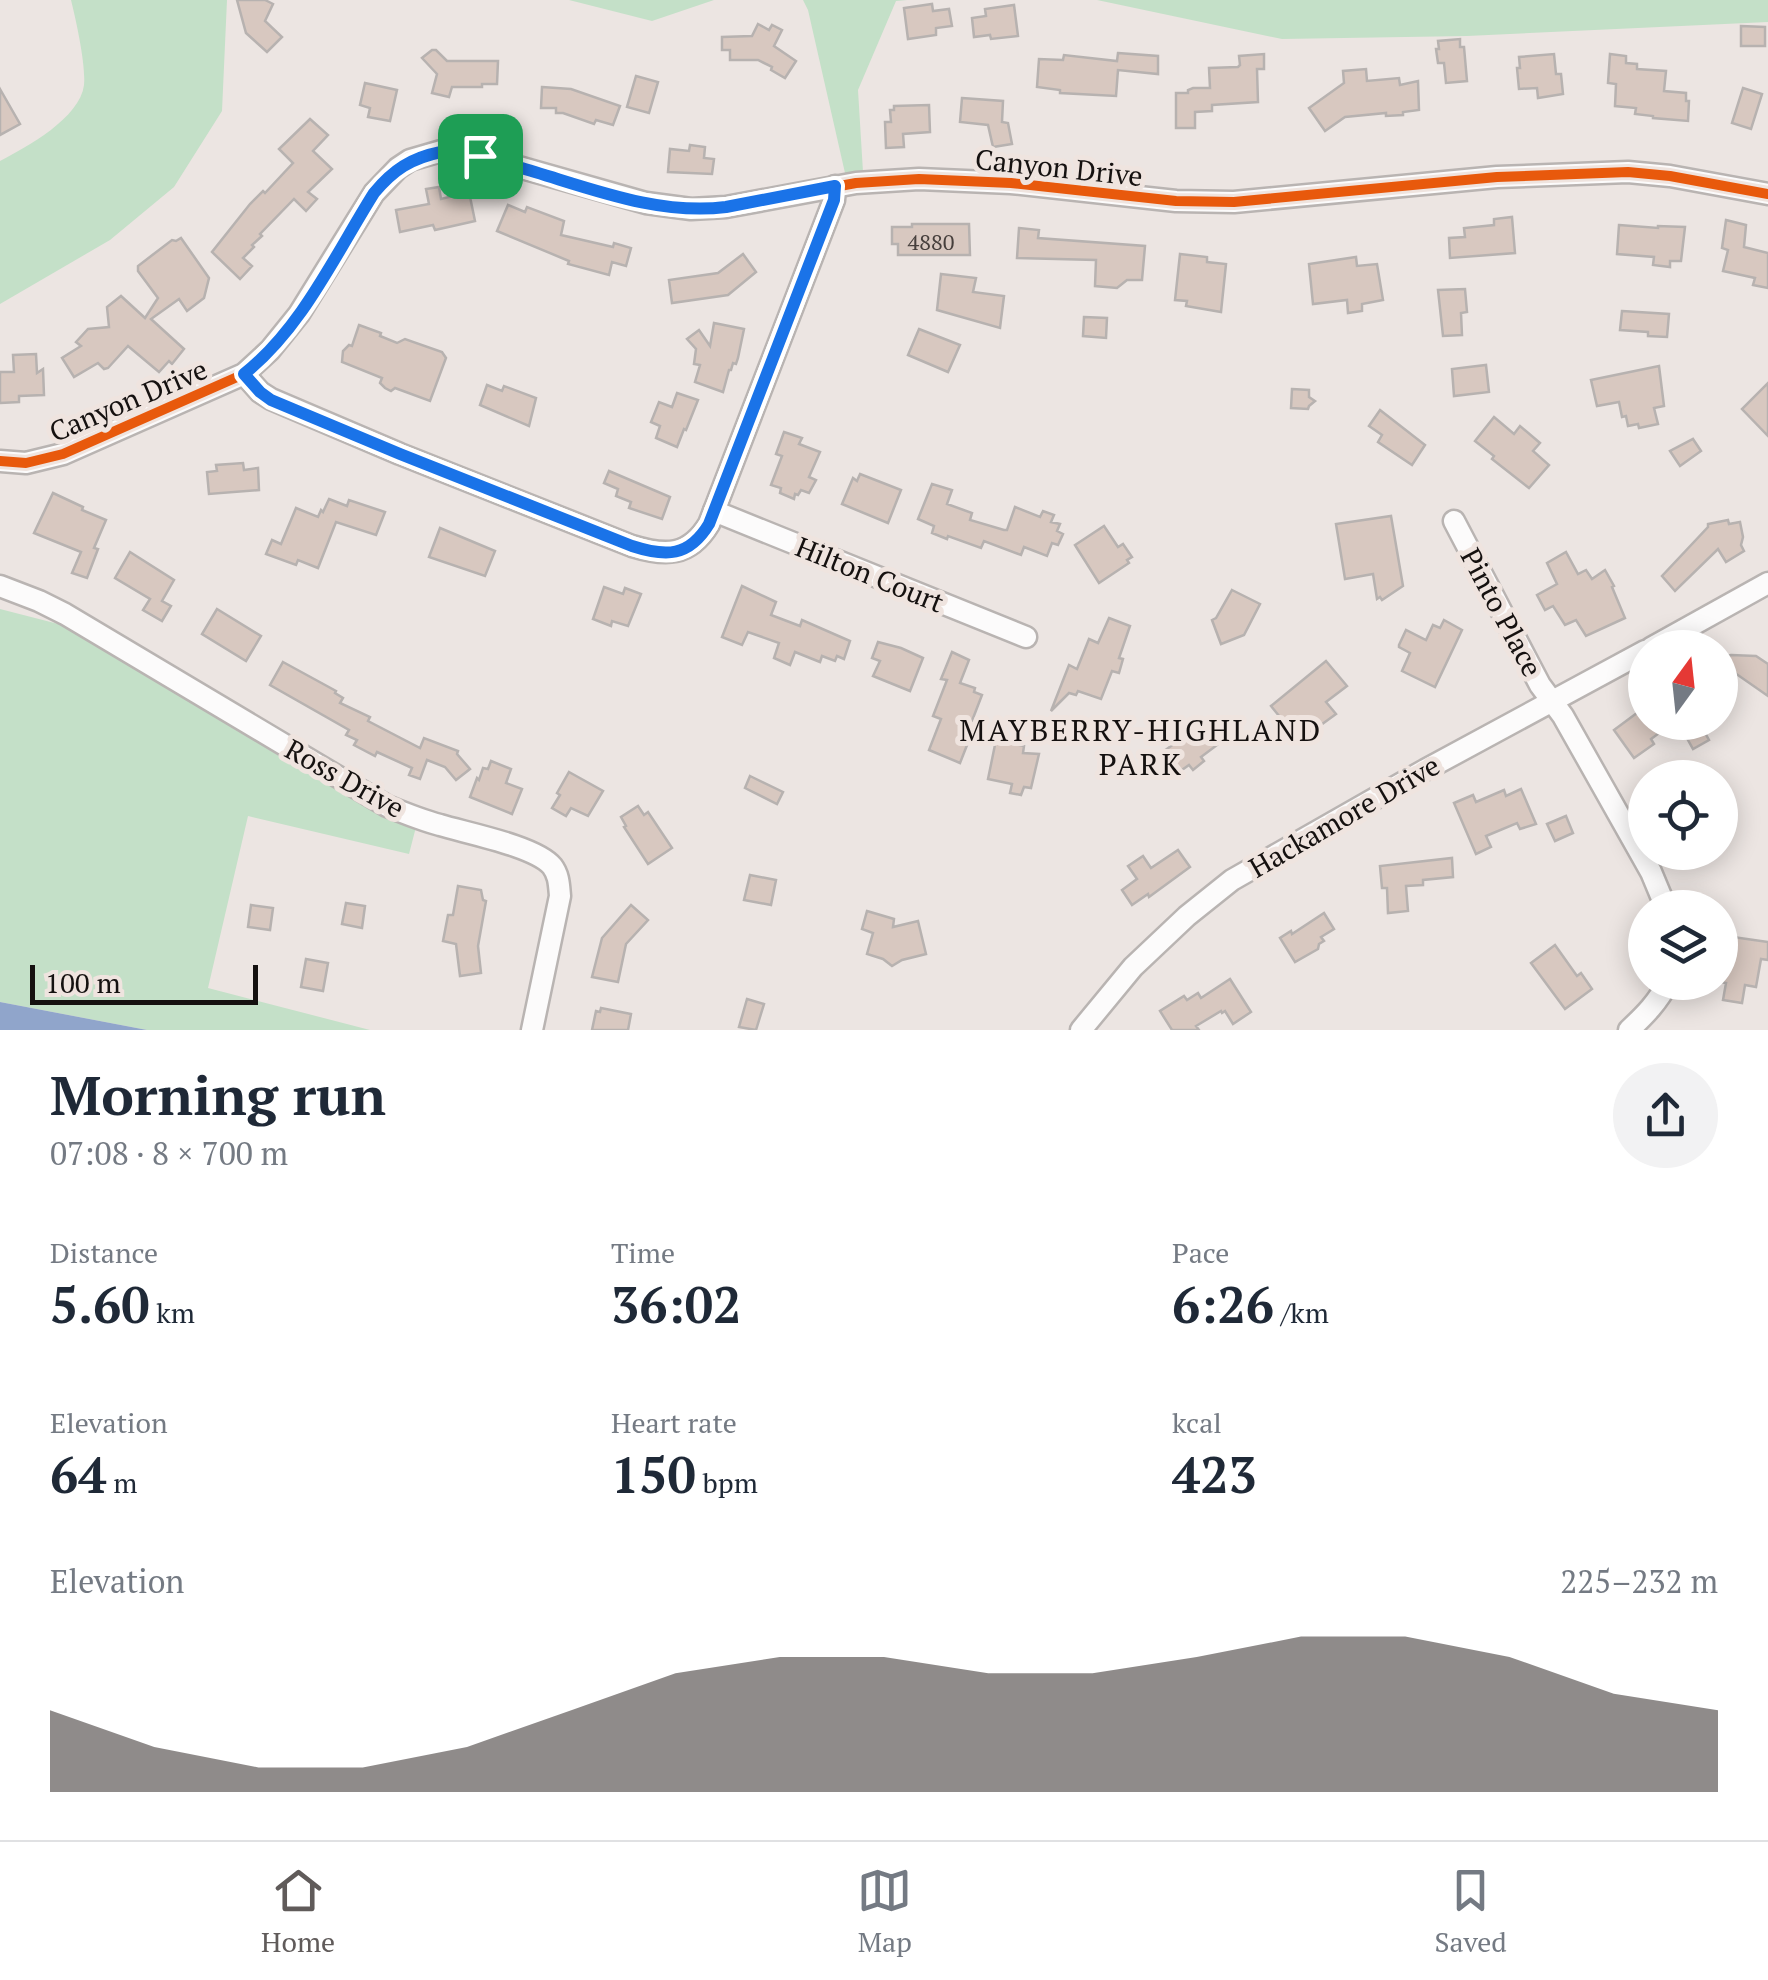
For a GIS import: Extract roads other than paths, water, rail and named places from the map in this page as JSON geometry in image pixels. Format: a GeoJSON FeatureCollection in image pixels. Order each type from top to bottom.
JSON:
{"type":"FeatureCollection","features":[{"type":"Feature","properties":{"kind":"street","name":"Canyon Drive"},"geometry":{"type":"LineString","coordinates":[[0,462],[26,463],[63,454],[244,374],[299,314],[374,193],[398,168],[441,152],[480,156],[670,208],[708,210],[884,180],[1011,183],[1158,200],[1234,202],[1496,178],[1628,172],[1768,194]]}},
{"type":"Feature","properties":{"kind":"street"},"geometry":{"type":"LineString","coordinates":[[244,374],[271,400],[400,454],[632,546],[660,552],[684,550],[703,534],[714,511],[834,200],[835,186]]}},
{"type":"Feature","properties":{"kind":"street","name":"Hilton Court"},"geometry":{"type":"LineString","coordinates":[[714,511],[1026,637]]}},
{"type":"Feature","properties":{"kind":"street","name":"Pinto Place"},"geometry":{"type":"LineString","coordinates":[[1454,521],[1540,684],[1564,716],[1658,890]]}},
{"type":"Feature","properties":{"kind":"street","name":"Hackamore Drive"},"geometry":{"type":"LineString","coordinates":[[1683,630],[1768,584]]}},
{"type":"Feature","properties":{"kind":"street","name":"Ross Drive"},"geometry":{"type":"LineString","coordinates":[[0,586],[65,614],[387,806],[522,850],[549,863],[556,870],[560,896],[532,1030]]}},
{"type":"Feature","properties":{"kind":"street","name":"Hackamore Drive"},"geometry":{"type":"LineString","coordinates":[[1081,1030],[1143,957],[1232,880],[1628,660]]}},
{"type":"Feature","properties":{"kind":"street"},"geometry":{"type":"LineString","coordinates":[[1630,1030],[1658,1000]]}},
{"type":"Feature","properties":{"kind":"water"},"geometry":{"type":"Polygon","coordinates":[[[0,1002],[147,1030],[0,1030],[0,1002]]]}},
{"type":"Feature","properties":{"kind":"district","name":"MAYBERRY-HIGHLAND PARK"},"geometry":{"type":"Point","coordinates":[1141,747]}}]}
